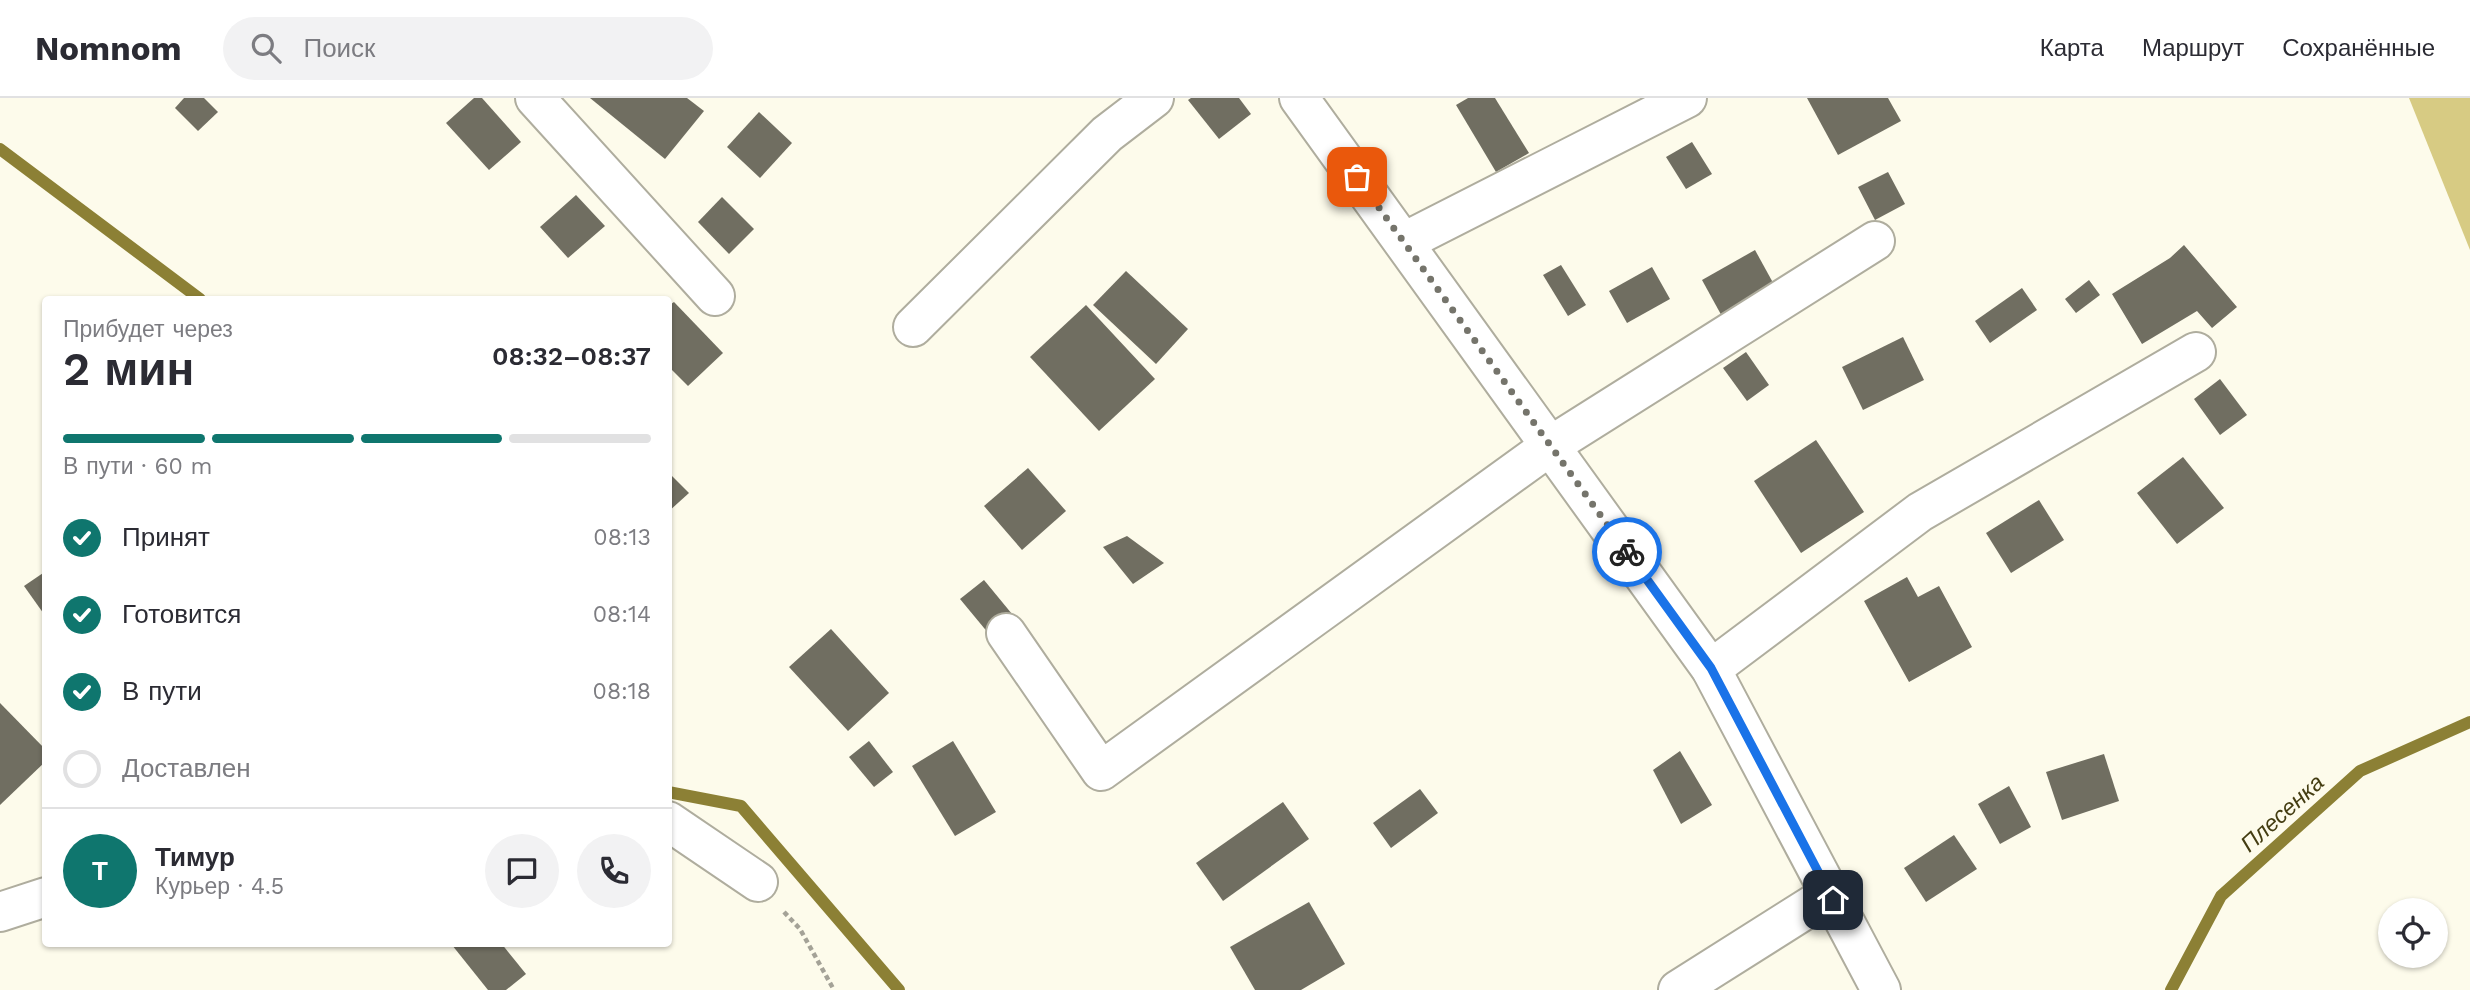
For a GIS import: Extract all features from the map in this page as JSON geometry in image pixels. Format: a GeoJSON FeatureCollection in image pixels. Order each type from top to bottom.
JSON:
{"type":"FeatureCollection","features":[{"type":"Feature","properties":{"kind":"street"},"geometry":{"type":"LineString","coordinates":[[535,98],[715,296]]}},
{"type":"Feature","properties":{"kind":"street"},"geometry":{"type":"LineString","coordinates":[[912,327],[1107,134],[1154,98]]}},
{"type":"Feature","properties":{"kind":"street"},"geometry":{"type":"LineString","coordinates":[[1299,98],[1711,668],[1881,990]]}},
{"type":"Feature","properties":{"kind":"street"},"geometry":{"type":"LineString","coordinates":[[1404,242],[1687,98]]}},
{"type":"Feature","properties":{"kind":"street"},"geometry":{"type":"LineString","coordinates":[[1006,633],[1101,771],[1550,446],[1875,241]]}},
{"type":"Feature","properties":{"kind":"street"},"geometry":{"type":"LineString","coordinates":[[1711,668],[1920,512],[2196,352]]}},
{"type":"Feature","properties":{"kind":"street"},"geometry":{"type":"LineString","coordinates":[[672,824],[758,882]]}},
{"type":"Feature","properties":{"kind":"street"},"geometry":{"type":"LineString","coordinates":[[1678,990],[1830,894]]}},
{"type":"Feature","properties":{"kind":"street"},"geometry":{"type":"LineString","coordinates":[[0,912],[42,898]]}},
{"type":"Feature","properties":{"kind":"path"},"geometry":{"type":"LineString","coordinates":[[758,882],[800,929],[834,990]]}},
{"type":"Feature","properties":{"kind":"shaded area"},"geometry":{"type":"Polygon","coordinates":[[[2409,98],[2470,98],[2470,250],[2409,98]]]}},
{"type":"Feature","properties":{"kind":"building"},"geometry":{"type":"Polygon","coordinates":[[[184,98],[204,98],[218,112],[198,131],[175,108],[184,98]]]}},
{"type":"Feature","properties":{"kind":"building"},"geometry":{"type":"Polygon","coordinates":[[[474,98],[482,98],[521,142],[489,170],[446,123],[474,98]]]}},
{"type":"Feature","properties":{"kind":"building"},"geometry":{"type":"Polygon","coordinates":[[[590,98],[687,98],[704,111],[665,159],[590,98]]]}},
{"type":"Feature","properties":{"kind":"building"},"geometry":{"type":"Polygon","coordinates":[[[1239,98],[1251,114],[1219,139],[1188,100],[1239,98]]]}},
{"type":"Feature","properties":{"kind":"building"},"geometry":{"type":"Polygon","coordinates":[[[1468,98],[1495,98],[1529,153],[1496,172],[1456,105],[1468,98]]]}},
{"type":"Feature","properties":{"kind":"building"},"geometry":{"type":"Polygon","coordinates":[[[1807,98],[1888,98],[1901,121],[1838,155],[1807,98]]]}},
{"type":"Feature","properties":{"kind":"building"},"geometry":{"type":"Polygon","coordinates":[[[759,112],[792,143],[760,178],[727,147],[759,112]]]}},
{"type":"Feature","properties":{"kind":"building"},"geometry":{"type":"Polygon","coordinates":[[[1692,142],[1712,174],[1686,189],[1666,157],[1692,142]]]}},
{"type":"Feature","properties":{"kind":"building"},"geometry":{"type":"Polygon","coordinates":[[[1888,172],[1905,204],[1875,220],[1858,187],[1888,172]]]}},
{"type":"Feature","properties":{"kind":"building"},"geometry":{"type":"Polygon","coordinates":[[[576,195],[605,226],[568,258],[540,227],[576,195]]]}},
{"type":"Feature","properties":{"kind":"building"},"geometry":{"type":"Polygon","coordinates":[[[722,197],[754,229],[729,254],[698,222],[722,197]]]}},
{"type":"Feature","properties":{"kind":"building"},"geometry":{"type":"Polygon","coordinates":[[[2184,245],[2237,307],[2212,328],[2197,311],[2142,344],[2112,294],[2170,258],[2184,245]]]}},
{"type":"Feature","properties":{"kind":"building"},"geometry":{"type":"Polygon","coordinates":[[[1755,250],[1777,290],[1724,320],[1702,280],[1755,250]]]}},
{"type":"Feature","properties":{"kind":"building"},"geometry":{"type":"Polygon","coordinates":[[[1561,265],[1586,305],[1568,316],[1543,275],[1561,265]]]}},
{"type":"Feature","properties":{"kind":"building"},"geometry":{"type":"Polygon","coordinates":[[[1652,267],[1670,299],[1627,323],[1609,291],[1652,267]]]}},
{"type":"Feature","properties":{"kind":"building"},"geometry":{"type":"Polygon","coordinates":[[[1126,271],[1188,329],[1156,364],[1093,305],[1126,271]]]}},
{"type":"Feature","properties":{"kind":"building"},"geometry":{"type":"Polygon","coordinates":[[[2089,280],[2100,295],[2076,313],[2065,299],[2089,280]]]}},
{"type":"Feature","properties":{"kind":"building"},"geometry":{"type":"Polygon","coordinates":[[[2022,288],[2037,310],[1990,343],[1975,321],[2022,288]]]}},
{"type":"Feature","properties":{"kind":"building"},"geometry":{"type":"Polygon","coordinates":[[[674,302],[723,353],[688,386],[672,370],[674,302]]]}},
{"type":"Feature","properties":{"kind":"building"},"geometry":{"type":"Polygon","coordinates":[[[1086,305],[1155,379],[1099,431],[1030,357],[1086,305]]]}},
{"type":"Feature","properties":{"kind":"building"},"geometry":{"type":"Polygon","coordinates":[[[1903,337],[1924,380],[1863,410],[1842,367],[1903,337]]]}},
{"type":"Feature","properties":{"kind":"building"},"geometry":{"type":"Polygon","coordinates":[[[1746,352],[1769,385],[1747,401],[1723,368],[1746,352]]]}},
{"type":"Feature","properties":{"kind":"building"},"geometry":{"type":"Polygon","coordinates":[[[2220,379],[2247,415],[2220,435],[2194,399],[2220,379]]]}},
{"type":"Feature","properties":{"kind":"building"},"geometry":{"type":"Polygon","coordinates":[[[1816,440],[1864,512],[1801,553],[1754,481],[1816,440]]]}},
{"type":"Feature","properties":{"kind":"building"},"geometry":{"type":"Polygon","coordinates":[[[2183,457],[2224,508],[2177,544],[2137,493],[2183,457]]]}},
{"type":"Feature","properties":{"kind":"building"},"geometry":{"type":"Polygon","coordinates":[[[1028,468],[1066,511],[1022,550],[984,506],[1028,468]]]}},
{"type":"Feature","properties":{"kind":"building"},"geometry":{"type":"Polygon","coordinates":[[[672,476],[689,493],[672,508],[672,476]]]}},
{"type":"Feature","properties":{"kind":"building"},"geometry":{"type":"Polygon","coordinates":[[[2039,500],[2064,540],[2011,573],[1986,533],[2039,500]]]}},
{"type":"Feature","properties":{"kind":"building"},"geometry":{"type":"Polygon","coordinates":[[[1127,536],[1164,563],[1133,584],[1103,547],[1127,536]]]}},
{"type":"Feature","properties":{"kind":"building"},"geometry":{"type":"Polygon","coordinates":[[[42,574],[42,611],[24,586],[42,574]]]}},
{"type":"Feature","properties":{"kind":"building"},"geometry":{"type":"Polygon","coordinates":[[[1907,577],[1918,597],[1939,586],[1972,647],[1909,682],[1864,601],[1907,577]]]}},
{"type":"Feature","properties":{"kind":"building"},"geometry":{"type":"Polygon","coordinates":[[[984,580],[1012,614],[989,634],[960,599],[984,580]]]}},
{"type":"Feature","properties":{"kind":"building"},"geometry":{"type":"Polygon","coordinates":[[[831,629],[889,693],[848,731],[789,667],[831,629]]]}},
{"type":"Feature","properties":{"kind":"building"},"geometry":{"type":"Polygon","coordinates":[[[0,703],[42,746],[42,765],[0,805],[0,703]]]}},
{"type":"Feature","properties":{"kind":"building"},"geometry":{"type":"Polygon","coordinates":[[[869,741],[893,772],[874,787],[849,757],[869,741]]]}},
{"type":"Feature","properties":{"kind":"building"},"geometry":{"type":"Polygon","coordinates":[[[953,741],[996,812],[955,836],[912,766],[953,741]]]}},
{"type":"Feature","properties":{"kind":"building"},"geometry":{"type":"Polygon","coordinates":[[[1680,751],[1712,805],[1681,824],[1653,770],[1680,751]]]}},
{"type":"Feature","properties":{"kind":"building"},"geometry":{"type":"Polygon","coordinates":[[[2104,754],[2119,801],[2062,820],[2046,772],[2104,754]]]}},
{"type":"Feature","properties":{"kind":"building"},"geometry":{"type":"Polygon","coordinates":[[[2009,786],[2031,827],[2000,844],[1978,804],[2009,786]]]}},
{"type":"Feature","properties":{"kind":"building"},"geometry":{"type":"Polygon","coordinates":[[[1420,789],[1438,813],[1391,848],[1373,823],[1420,789]]]}},
{"type":"Feature","properties":{"kind":"building"},"geometry":{"type":"Polygon","coordinates":[[[1283,802],[1309,839],[1223,901],[1196,863],[1283,802]]]}},
{"type":"Feature","properties":{"kind":"building"},"geometry":{"type":"Polygon","coordinates":[[[1954,835],[1977,869],[1926,902],[1904,868],[1954,835]]]}},
{"type":"Feature","properties":{"kind":"building"},"geometry":{"type":"Polygon","coordinates":[[[1309,902],[1345,964],[1301,990],[1255,990],[1230,947],[1309,902]]]}},
{"type":"Feature","properties":{"kind":"building"},"geometry":{"type":"Polygon","coordinates":[[[454,947],[504,947],[526,974],[506,990],[488,990],[454,947]]]}},
{"type":"Feature","properties":{"kind":"waterway"},"geometry":{"type":"LineString","coordinates":[[0,149],[196,296]]}},
{"type":"Feature","properties":{"kind":"waterway","name":"Плесенка"},"geometry":{"type":"LineString","coordinates":[[2171,990],[2221,896],[2360,771],[2470,722]]}},
{"type":"Feature","properties":{"kind":"waterway"},"geometry":{"type":"LineString","coordinates":[[672,793],[741,806],[899,990]]}},
{"type":"Feature","properties":{"kind":"way so far"},"geometry":{"type":"LineString","coordinates":[[1357,177],[1627,552]]}},
{"type":"Feature","properties":{"kind":"route"},"geometry":{"type":"LineString","coordinates":[[1627,552],[1711,668],[1833,900]]}}]}
